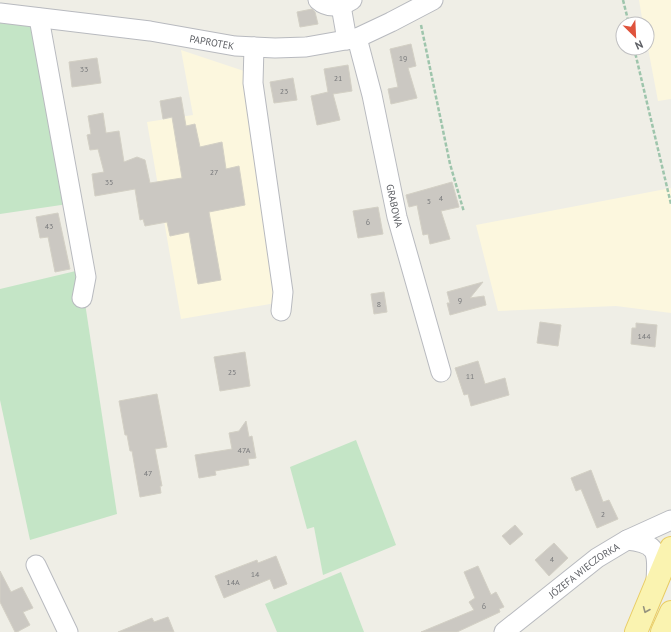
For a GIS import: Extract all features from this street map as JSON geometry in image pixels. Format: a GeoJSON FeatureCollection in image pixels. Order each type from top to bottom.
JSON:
{"type":"FeatureCollection","features":[{"type":"Feature","properties":{"kind":"main road"},"geometry":{"type":"LineString","coordinates":[[636,632],[671,548]]}},
{"type":"Feature","properties":{"kind":"main road"},"geometry":{"type":"LineString","coordinates":[[662,632],[671,612]]}},
{"type":"Feature","properties":{"kind":"street"},"geometry":{"type":"LineString","coordinates":[[318,0],[331,6],[346,3]]}},
{"type":"Feature","properties":{"kind":"street","name":"GRABOWA"},"geometry":{"type":"LineString","coordinates":[[346,3],[352,39],[372,95],[397,217],[441,372]]}},
{"type":"Feature","properties":{"kind":"street","name":"PAPROTEK"},"geometry":{"type":"LineString","coordinates":[[0,13],[150,31],[236,46],[306,47],[352,39],[422,3]]}},
{"type":"Feature","properties":{"kind":"street"},"geometry":{"type":"LineString","coordinates":[[39,18],[86,277],[82,298]]}},
{"type":"Feature","properties":{"kind":"street"},"geometry":{"type":"LineString","coordinates":[[254,47],[253,83],[282,292],[281,311]]}},
{"type":"Feature","properties":{"kind":"street","name":"JÓZEFA WIECZORKA"},"geometry":{"type":"LineString","coordinates":[[504,632],[597,558],[627,540],[671,520]]}},
{"type":"Feature","properties":{"kind":"street"},"geometry":{"type":"LineString","coordinates":[[627,540],[643,541],[654,550],[657,561],[655,587]]}},
{"type":"Feature","properties":{"kind":"street"},"geometry":{"type":"LineString","coordinates":[[36,565],[68,632]]}},
{"type":"Feature","properties":{"kind":"path"},"geometry":{"type":"LineString","coordinates":[[623,0],[626,16]]}},
{"type":"Feature","properties":{"kind":"path"},"geometry":{"type":"LineString","coordinates":[[422,3],[450,164],[464,212]]}},
{"type":"Feature","properties":{"kind":"path"},"geometry":{"type":"LineString","coordinates":[[636,56],[671,204]]}},
{"type":"Feature","properties":{"kind":"shaded area"},"geometry":{"type":"Polygon","coordinates":[[[639,0],[671,0],[671,99],[658,101],[649,56],[655,56],[655,16],[642,16],[639,0]]]}},
{"type":"Feature","properties":{"kind":"shaded area"},"geometry":{"type":"Polygon","coordinates":[[[181,50],[244,71],[276,303],[181,319],[147,122],[193,115],[181,50]]]}},
{"type":"Feature","properties":{"kind":"shaded area"},"geometry":{"type":"Polygon","coordinates":[[[671,188],[671,313],[616,306],[498,311],[476,225],[671,188]]]}},
{"type":"Feature","properties":{"kind":"green space"},"geometry":{"type":"Polygon","coordinates":[[[0,23],[33,25],[68,204],[0,214],[0,23]]]}},
{"type":"Feature","properties":{"kind":"green space"},"geometry":{"type":"Polygon","coordinates":[[[80,270],[117,514],[30,540],[0,400],[0,289],[80,270]]]}},
{"type":"Feature","properties":{"kind":"green space"},"geometry":{"type":"Polygon","coordinates":[[[356,440],[396,545],[323,575],[314,527],[307,529],[290,467],[356,440]]]}},
{"type":"Feature","properties":{"kind":"green space"},"geometry":{"type":"Polygon","coordinates":[[[341,572],[364,632],[277,632],[265,604],[341,572]]]}},
{"type":"Feature","properties":{"kind":"building"},"geometry":{"type":"Polygon","coordinates":[[[312,9],[315,12],[318,24],[300,27],[297,12],[312,9]]]}},
{"type":"Feature","properties":{"kind":"building"},"geometry":{"type":"Polygon","coordinates":[[[411,44],[416,66],[408,68],[417,98],[391,104],[388,89],[398,87],[390,49],[411,44]]]}},
{"type":"Feature","properties":{"kind":"building"},"geometry":{"type":"Polygon","coordinates":[[[97,58],[101,83],[72,87],[69,62],[97,58]]]}},
{"type":"Feature","properties":{"kind":"building"},"geometry":{"type":"Polygon","coordinates":[[[348,65],[352,91],[333,94],[340,120],[317,125],[311,96],[328,92],[324,69],[348,65]]]}},
{"type":"Feature","properties":{"kind":"building"},"geometry":{"type":"Polygon","coordinates":[[[293,78],[297,100],[274,103],[270,82],[293,78]]]}},
{"type":"Feature","properties":{"kind":"building"},"geometry":{"type":"Polygon","coordinates":[[[181,97],[186,126],[195,124],[200,147],[222,142],[226,169],[239,166],[245,205],[209,212],[221,280],[198,284],[189,232],[170,236],[167,222],[145,226],[143,219],[140,220],[135,189],[95,196],[92,174],[104,172],[98,149],[90,150],[87,135],[91,134],[88,116],[103,113],[106,133],[119,131],[124,162],[137,157],[145,160],[150,183],[182,178],[172,117],[163,119],[160,101],[181,97]]]}},
{"type":"Feature","properties":{"kind":"building"},"geometry":{"type":"Polygon","coordinates":[[[452,182],[459,207],[441,211],[450,239],[430,244],[428,234],[423,235],[417,205],[409,207],[406,195],[452,182]]]}},
{"type":"Feature","properties":{"kind":"building"},"geometry":{"type":"Polygon","coordinates":[[[378,207],[383,234],[358,238],[353,211],[378,207]]]}},
{"type":"Feature","properties":{"kind":"building"},"geometry":{"type":"Polygon","coordinates":[[[58,213],[70,269],[55,272],[48,237],[40,238],[36,217],[58,213]]]}},
{"type":"Feature","properties":{"kind":"building"},"geometry":{"type":"Polygon","coordinates":[[[483,282],[470,298],[484,296],[486,305],[450,315],[447,303],[450,303],[447,292],[483,282]]]}},
{"type":"Feature","properties":{"kind":"building"},"geometry":{"type":"Polygon","coordinates":[[[384,292],[387,312],[374,314],[371,294],[384,292]]]}},
{"type":"Feature","properties":{"kind":"building"},"geometry":{"type":"Polygon","coordinates":[[[540,322],[561,325],[558,346],[537,343],[540,322]]]}},
{"type":"Feature","properties":{"kind":"building"},"geometry":{"type":"Polygon","coordinates":[[[636,323],[657,325],[655,347],[631,344],[632,328],[636,328],[636,323]]]}},
{"type":"Feature","properties":{"kind":"building"},"geometry":{"type":"Polygon","coordinates":[[[245,352],[250,386],[220,391],[214,357],[245,352]]]}},
{"type":"Feature","properties":{"kind":"building"},"geometry":{"type":"Polygon","coordinates":[[[478,361],[485,384],[505,378],[509,395],[471,406],[468,394],[464,395],[455,368],[478,361]]]}},
{"type":"Feature","properties":{"kind":"building"},"geometry":{"type":"Polygon","coordinates":[[[157,394],[167,447],[155,449],[162,486],[160,486],[161,493],[140,497],[132,451],[130,451],[127,435],[125,435],[119,401],[157,394]]]}},
{"type":"Feature","properties":{"kind":"building"},"geometry":{"type":"Polygon","coordinates":[[[246,421],[249,437],[252,436],[256,458],[248,459],[249,465],[215,471],[216,475],[199,478],[195,455],[232,449],[229,433],[239,431],[246,421]]]}},
{"type":"Feature","properties":{"kind":"building"},"geometry":{"type":"Polygon","coordinates":[[[591,470],[603,502],[609,500],[618,519],[597,528],[581,489],[576,491],[571,478],[591,470]]]}},
{"type":"Feature","properties":{"kind":"building"},"geometry":{"type":"Polygon","coordinates":[[[515,525],[523,534],[510,545],[502,536],[515,525]]]}},
{"type":"Feature","properties":{"kind":"building"},"geometry":{"type":"Polygon","coordinates":[[[554,543],[568,558],[549,576],[535,560],[554,543]]]}},
{"type":"Feature","properties":{"kind":"building"},"geometry":{"type":"Polygon","coordinates":[[[276,556],[287,584],[274,589],[270,579],[224,598],[215,576],[257,560],[258,563],[276,556]]]}},
{"type":"Feature","properties":{"kind":"building"},"geometry":{"type":"Polygon","coordinates":[[[478,566],[491,595],[496,592],[504,607],[499,609],[500,612],[457,632],[421,632],[474,610],[469,602],[475,598],[464,572],[478,566]]]}},
{"type":"Feature","properties":{"kind":"building"},"geometry":{"type":"Polygon","coordinates":[[[0,571],[11,592],[22,587],[33,608],[23,612],[30,625],[17,632],[15,632],[0,602],[0,571]]]}},
{"type":"Feature","properties":{"kind":"building"},"geometry":{"type":"Polygon","coordinates":[[[168,617],[174,632],[118,632],[152,618],[154,622],[168,617]]]}}]}
